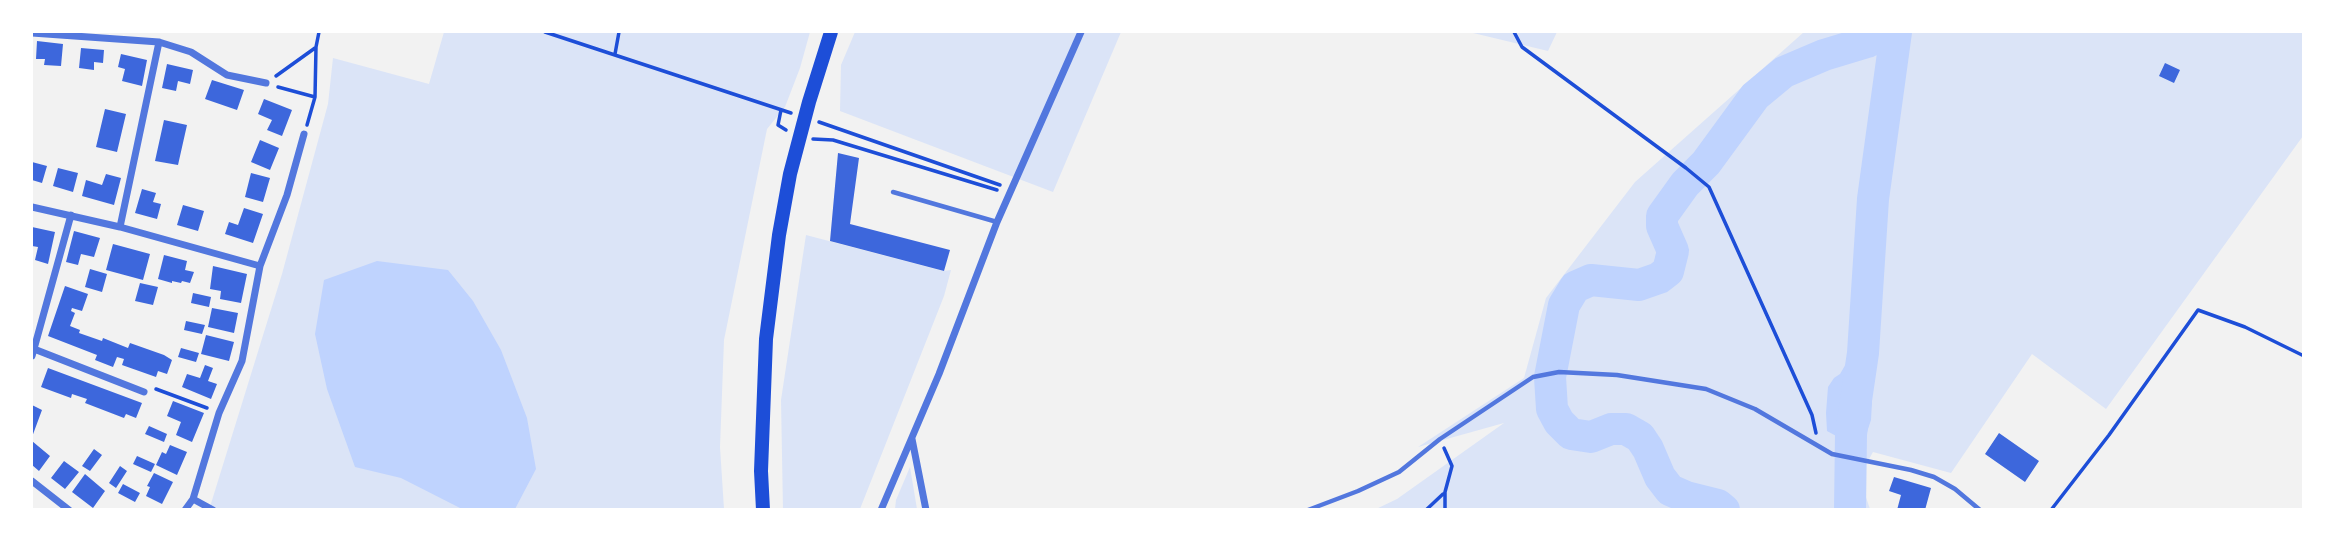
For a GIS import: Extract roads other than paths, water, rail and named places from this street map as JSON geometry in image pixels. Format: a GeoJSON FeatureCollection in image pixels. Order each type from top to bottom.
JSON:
{"type":"FeatureCollection","features":[{"type":"Feature","properties":{"kind":"main road"},"geometry":{"type":"LineString","coordinates":[[763,509],[761,471],[766,339],[779,235],[790,174],[831,32]]}},
{"type":"Feature","properties":{"kind":"street"},"geometry":{"type":"LineString","coordinates":[[881,509],[912,439],[997,222],[1082,32]]}},
{"type":"Feature","properties":{"kind":"street"},"geometry":{"type":"LineString","coordinates":[[32,33],[159,42],[191,52],[227,75],[266,83]]}},
{"type":"Feature","properties":{"kind":"street"},"geometry":{"type":"LineString","coordinates":[[120,227],[159,42]]}},
{"type":"Feature","properties":{"kind":"street"},"geometry":{"type":"LineString","coordinates":[[185,509],[193,499],[219,413],[242,361],[260,266],[287,195],[304,134]]}},
{"type":"Feature","properties":{"kind":"street"},"geometry":{"type":"LineString","coordinates":[[32,207],[120,227],[260,266]]}},
{"type":"Feature","properties":{"kind":"street"},"geometry":{"type":"LineString","coordinates":[[71,215],[33,353],[144,391]]}},
{"type":"Feature","properties":{"kind":"street"},"geometry":{"type":"LineString","coordinates":[[912,439],[926,509]]}},
{"type":"Feature","properties":{"kind":"street"},"geometry":{"type":"LineString","coordinates":[[32,481],[69,509]]}},
{"type":"Feature","properties":{"kind":"street"},"geometry":{"type":"LineString","coordinates":[[193,499],[213,509]]}},
{"type":"Feature","properties":{"kind":"lane"},"geometry":{"type":"LineString","coordinates":[[893,192],[997,222]]}},
{"type":"Feature","properties":{"kind":"lane"},"geometry":{"type":"LineString","coordinates":[[1308,509],[1358,491],[1399,472],[1440,439],[1533,377],[1559,372],[1617,375],[1706,389],[1755,409],[1832,454],[1934,477],[1955,489],[1980,509]]}},
{"type":"Feature","properties":{"kind":"water"},"geometry":{"type":"Polygon","coordinates":[[[377,261],[448,270],[473,301],[501,350],[527,418],[536,469],[515,509],[462,509],[401,478],[355,467],[327,389],[315,334],[324,280],[377,261]]]}},
{"type":"Feature","properties":{"kind":"water"},"geometry":{"type":"Polygon","coordinates":[[[1869,354],[1865,380],[1872,402],[1871,420],[1865,438],[1838,437],[1827,431],[1828,387],[1850,357],[1869,354]]]}},
{"type":"Feature","properties":{"kind":"waterway"},"geometry":{"type":"LineString","coordinates":[[1724,510],[1718,505],[1670,490],[1660,477],[1640,437],[1626,429],[1611,429],[1591,437],[1571,434],[1559,422],[1552,409],[1550,377],[1564,305],[1575,287],[1591,280],[1639,285],[1659,278],[1668,271],[1673,251],[1662,226],[1662,216],[1685,184],[1706,163],[1755,96],[1784,72],[1824,55],[1867,42],[1886,32]]}},
{"type":"Feature","properties":{"kind":"waterway"},"geometry":{"type":"LineString","coordinates":[[1850,510],[1851,434],[1863,353],[1873,199],[1896,32]]}}]}
